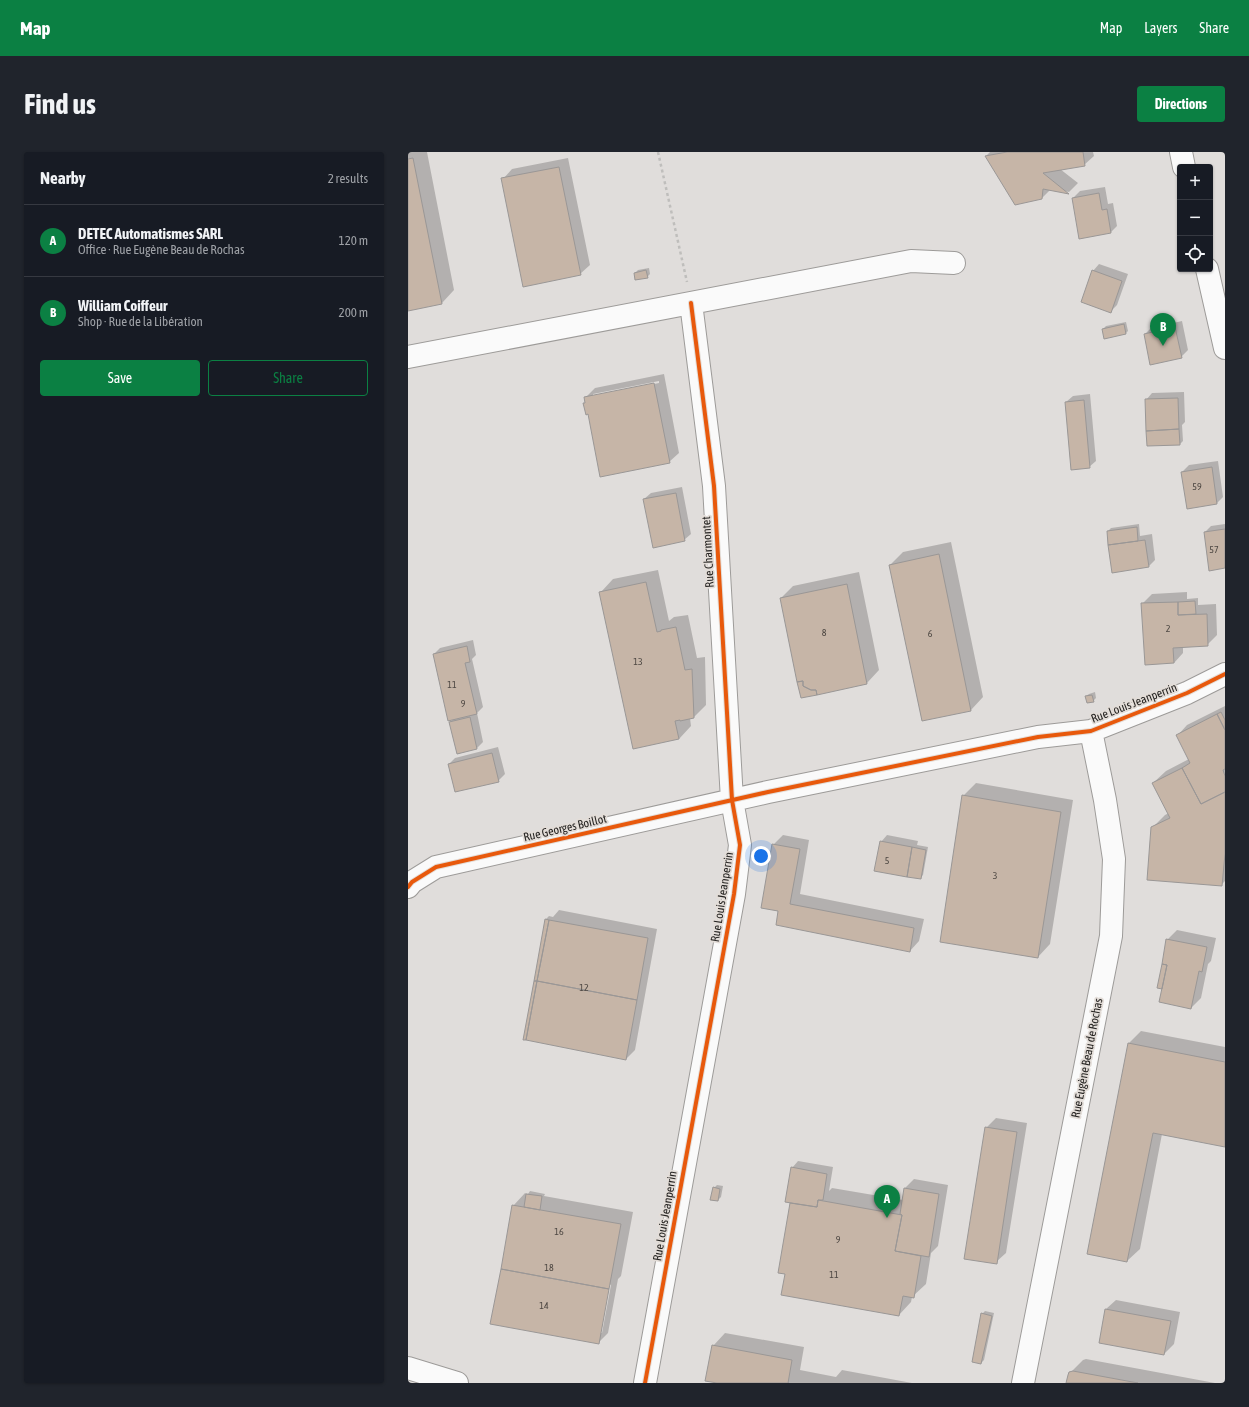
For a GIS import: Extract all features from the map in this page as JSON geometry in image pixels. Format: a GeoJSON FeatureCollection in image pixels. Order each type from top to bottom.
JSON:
{"type":"FeatureCollection","features":[{"type":"Feature","properties":{"kind":"street"},"geometry":{"type":"LineString","coordinates":[[1181,152],[1183,164]]}},
{"type":"Feature","properties":{"kind":"street"},"geometry":{"type":"LineString","coordinates":[[408,357],[911,261],[954,263]]}},
{"type":"Feature","properties":{"kind":"street"},"geometry":{"type":"LineString","coordinates":[[1208,272],[1225,348]]}},
{"type":"Feature","properties":{"kind":"street","name":"Rue Charmontet"},"geometry":{"type":"LineString","coordinates":[[691,304],[714,486],[732,800]]}},
{"type":"Feature","properties":{"kind":"street","name":"Rue Louis Jeanperrin"},"geometry":{"type":"LineString","coordinates":[[646,1383],[734,894],[740,845],[732,800],[1038,737],[1091,731],[1188,693],[1225,674]]}},
{"type":"Feature","properties":{"kind":"street","name":"Rue Eugène Beau de Rochas"},"geometry":{"type":"LineString","coordinates":[[1023,1383],[1111,936],[1114,859],[1105,800],[1091,731]]}},
{"type":"Feature","properties":{"kind":"street","name":"Rue Georges Boillot"},"geometry":{"type":"LineString","coordinates":[[408,887],[412,882],[436,867],[732,800]]}},
{"type":"Feature","properties":{"kind":"street"},"geometry":{"type":"LineString","coordinates":[[408,1368],[457,1383]]}},
{"type":"Feature","properties":{"kind":"path"},"geometry":{"type":"LineString","coordinates":[[658,152],[691,304]]}},
{"type":"Feature","properties":{"kind":"building"},"geometry":{"type":"Polygon","coordinates":[[[1007,152],[1083,152],[1085,166],[1043,173],[1069,194],[1043,189],[1042,199],[1015,205],[985,156],[1007,152]]]}},
{"type":"Feature","properties":{"kind":"building"},"geometry":{"type":"Polygon","coordinates":[[[413,158],[442,304],[408,311],[408,159],[413,158]]]}},
{"type":"Feature","properties":{"kind":"building"},"geometry":{"type":"Polygon","coordinates":[[[559,167],[581,275],[523,287],[501,178],[559,167]]]}},
{"type":"Feature","properties":{"kind":"building"},"geometry":{"type":"Polygon","coordinates":[[[1099,193],[1102,210],[1107,209],[1111,233],[1079,239],[1072,198],[1099,193]]]}},
{"type":"Feature","properties":{"kind":"building"},"geometry":{"type":"Polygon","coordinates":[[[646,270],[648,278],[635,280],[634,273],[646,270]]]}},
{"type":"Feature","properties":{"kind":"building"},"geometry":{"type":"Polygon","coordinates":[[[1092,270],[1122,281],[1111,313],[1081,302],[1092,270]]]}},
{"type":"Feature","properties":{"kind":"building"},"geometry":{"type":"Polygon","coordinates":[[[1124,324],[1126,334],[1104,339],[1102,329],[1124,324]]]}},
{"type":"Feature","properties":{"kind":"building"},"geometry":{"type":"Polygon","coordinates":[[[1175,327],[1182,358],[1150,365],[1144,334],[1175,327]]]}},
{"type":"Feature","properties":{"kind":"building"},"geometry":{"type":"Polygon","coordinates":[[[654,383],[670,463],[600,477],[588,414],[586,415],[583,403],[585,403],[584,397],[654,383]]]}},
{"type":"Feature","properties":{"kind":"building"},"geometry":{"type":"Polygon","coordinates":[[[1178,398],[1179,429],[1146,431],[1145,399],[1178,398]]]}},
{"type":"Feature","properties":{"kind":"building"},"geometry":{"type":"Polygon","coordinates":[[[1084,400],[1090,468],[1071,470],[1065,402],[1084,400]]]}},
{"type":"Feature","properties":{"kind":"building"},"geometry":{"type":"Polygon","coordinates":[[[1179,429],[1180,445],[1147,446],[1146,431],[1179,429]]]}},
{"type":"Feature","properties":{"kind":"building"},"geometry":{"type":"Polygon","coordinates":[[[1212,467],[1217,504],[1187,509],[1181,472],[1212,467]]]}},
{"type":"Feature","properties":{"kind":"building"},"geometry":{"type":"Polygon","coordinates":[[[676,493],[685,541],[653,548],[643,499],[676,493]]]}},
{"type":"Feature","properties":{"kind":"building"},"geometry":{"type":"Polygon","coordinates":[[[1137,527],[1138,541],[1108,545],[1107,531],[1137,527]]]}},
{"type":"Feature","properties":{"kind":"building"},"geometry":{"type":"Polygon","coordinates":[[[1225,529],[1225,568],[1209,571],[1204,532],[1225,529]]]}},
{"type":"Feature","properties":{"kind":"building"},"geometry":{"type":"Polygon","coordinates":[[[1145,540],[1149,567],[1112,573],[1108,545],[1145,540]]]}},
{"type":"Feature","properties":{"kind":"building"},"geometry":{"type":"Polygon","coordinates":[[[939,554],[971,711],[922,721],[889,565],[939,554]]]}},
{"type":"Feature","properties":{"kind":"building"},"geometry":{"type":"Polygon","coordinates":[[[646,582],[657,632],[676,627],[685,670],[692,669],[694,718],[675,721],[679,739],[633,749],[599,592],[646,582]]]}},
{"type":"Feature","properties":{"kind":"building"},"geometry":{"type":"Polygon","coordinates":[[[847,584],[867,684],[817,695],[816,690],[811,690],[803,686],[803,681],[797,682],[780,598],[847,584]]]}},
{"type":"Feature","properties":{"kind":"building"},"geometry":{"type":"Polygon","coordinates":[[[1195,601],[1196,614],[1178,615],[1178,602],[1195,601]]]}},
{"type":"Feature","properties":{"kind":"building"},"geometry":{"type":"Polygon","coordinates":[[[1178,602],[1178,615],[1207,614],[1208,646],[1173,648],[1174,663],[1145,665],[1141,603],[1178,602]]]}},
{"type":"Feature","properties":{"kind":"building"},"geometry":{"type":"Polygon","coordinates":[[[467,646],[470,662],[465,663],[477,714],[448,721],[433,654],[467,646]]]}},
{"type":"Feature","properties":{"kind":"building"},"geometry":{"type":"Polygon","coordinates":[[[803,681],[803,686],[811,690],[816,690],[817,695],[801,698],[797,682],[803,681]]]}},
{"type":"Feature","properties":{"kind":"building"},"geometry":{"type":"Polygon","coordinates":[[[1092,695],[1094,702],[1087,703],[1085,696],[1092,695]]]}},
{"type":"Feature","properties":{"kind":"building"},"geometry":{"type":"Polygon","coordinates":[[[1221,712],[1225,720],[1225,730],[1217,714],[1221,712]]]}},
{"type":"Feature","properties":{"kind":"building"},"geometry":{"type":"Polygon","coordinates":[[[1217,714],[1225,730],[1225,769],[1223,770],[1225,776],[1225,792],[1201,804],[1182,768],[1190,763],[1176,735],[1217,714]]]}},
{"type":"Feature","properties":{"kind":"building"},"geometry":{"type":"Polygon","coordinates":[[[470,717],[477,749],[457,754],[449,722],[470,717]]]}},
{"type":"Feature","properties":{"kind":"building"},"geometry":{"type":"Polygon","coordinates":[[[492,753],[499,782],[455,792],[448,764],[492,753]]]}},
{"type":"Feature","properties":{"kind":"building"},"geometry":{"type":"Polygon","coordinates":[[[1182,768],[1201,804],[1225,792],[1225,854],[1222,886],[1147,880],[1151,827],[1170,818],[1152,783],[1182,768]]]}},
{"type":"Feature","properties":{"kind":"building"},"geometry":{"type":"Polygon","coordinates":[[[962,795],[1061,812],[1038,958],[940,942],[962,795]]]}},
{"type":"Feature","properties":{"kind":"building"},"geometry":{"type":"Polygon","coordinates":[[[880,841],[912,847],[907,877],[874,871],[880,841]]]}},
{"type":"Feature","properties":{"kind":"building"},"geometry":{"type":"Polygon","coordinates":[[[772,844],[800,849],[790,904],[914,928],[910,952],[776,925],[778,911],[761,908],[772,844]]]}},
{"type":"Feature","properties":{"kind":"building"},"geometry":{"type":"Polygon","coordinates":[[[912,847],[926,850],[921,879],[907,877],[912,847]]]}},
{"type":"Feature","properties":{"kind":"building"},"geometry":{"type":"Polygon","coordinates":[[[545,919],[549,920],[537,981],[534,981],[545,919]]]}},
{"type":"Feature","properties":{"kind":"building"},"geometry":{"type":"Polygon","coordinates":[[[549,920],[648,938],[637,1000],[537,981],[549,920]]]}},
{"type":"Feature","properties":{"kind":"building"},"geometry":{"type":"Polygon","coordinates":[[[1166,939],[1207,947],[1202,972],[1199,971],[1191,1009],[1159,1002],[1167,965],[1162,964],[1166,939]]]}},
{"type":"Feature","properties":{"kind":"building"},"geometry":{"type":"Polygon","coordinates":[[[1162,964],[1167,965],[1162,989],[1157,988],[1162,964]]]}},
{"type":"Feature","properties":{"kind":"building"},"geometry":{"type":"Polygon","coordinates":[[[534,981],[537,981],[526,1040],[523,1040],[534,981]]]}},
{"type":"Feature","properties":{"kind":"building"},"geometry":{"type":"Polygon","coordinates":[[[537,981],[637,1000],[626,1060],[526,1040],[537,981]]]}},
{"type":"Feature","properties":{"kind":"building"},"geometry":{"type":"Polygon","coordinates":[[[1128,1043],[1225,1062],[1225,1147],[1153,1133],[1127,1262],[1087,1254],[1128,1043]]]}},
{"type":"Feature","properties":{"kind":"building"},"geometry":{"type":"Polygon","coordinates":[[[985,1127],[1017,1132],[997,1264],[964,1259],[985,1127]]]}},
{"type":"Feature","properties":{"kind":"building"},"geometry":{"type":"Polygon","coordinates":[[[791,1167],[827,1174],[823,1200],[818,1200],[817,1207],[785,1202],[791,1167]]]}},
{"type":"Feature","properties":{"kind":"building"},"geometry":{"type":"Polygon","coordinates":[[[713,1187],[720,1189],[718,1201],[710,1200],[713,1187]]]}},
{"type":"Feature","properties":{"kind":"building"},"geometry":{"type":"Polygon","coordinates":[[[904,1188],[939,1194],[929,1257],[895,1251],[902,1215],[900,1214],[904,1188]]]}},
{"type":"Feature","properties":{"kind":"building"},"geometry":{"type":"Polygon","coordinates":[[[526,1194],[542,1196],[540,1210],[524,1207],[526,1194]]]}},
{"type":"Feature","properties":{"kind":"building"},"geometry":{"type":"Polygon","coordinates":[[[818,1200],[902,1215],[895,1251],[921,1256],[914,1298],[903,1296],[899,1316],[781,1295],[785,1274],[778,1273],[790,1203],[817,1207],[818,1200]]]}},
{"type":"Feature","properties":{"kind":"building"},"geometry":{"type":"Polygon","coordinates":[[[512,1205],[621,1224],[609,1289],[501,1269],[512,1205]]]}},
{"type":"Feature","properties":{"kind":"building"},"geometry":{"type":"Polygon","coordinates":[[[501,1269],[609,1289],[599,1344],[490,1324],[501,1269]]]}},
{"type":"Feature","properties":{"kind":"building"},"geometry":{"type":"Polygon","coordinates":[[[1105,1309],[1171,1321],[1164,1355],[1099,1343],[1105,1309]]]}},
{"type":"Feature","properties":{"kind":"building"},"geometry":{"type":"Polygon","coordinates":[[[981,1313],[992,1316],[981,1364],[972,1362],[981,1313]]]}},
{"type":"Feature","properties":{"kind":"building"},"geometry":{"type":"Polygon","coordinates":[[[712,1345],[792,1360],[788,1383],[717,1383],[705,1381],[712,1345]]]}},
{"type":"Feature","properties":{"kind":"building"},"geometry":{"type":"Polygon","coordinates":[[[1073,1371],[1138,1383],[1066,1383],[1069,1372],[1073,1371]]]}},
{"type":"Feature","properties":{"kind":"cycle path"},"geometry":{"type":"LineString","coordinates":[[645,1383],[734,894],[740,845],[732,800],[714,486],[691,303]]}},
{"type":"Feature","properties":{"kind":"cycle path"},"geometry":{"type":"LineString","coordinates":[[408,887],[412,882],[436,867],[768,792],[1038,737],[1091,731],[1187,693],[1225,674]]}},
{"type":"Feature","properties":{"kind":"place","name":"William Coiffeur"},"geometry":{"type":"Point","coordinates":[1163,346]}},
{"type":"Feature","properties":{"kind":"place","name":"DETEC Automatismes SARL"},"geometry":{"type":"Point","coordinates":[887,1218]}}]}
